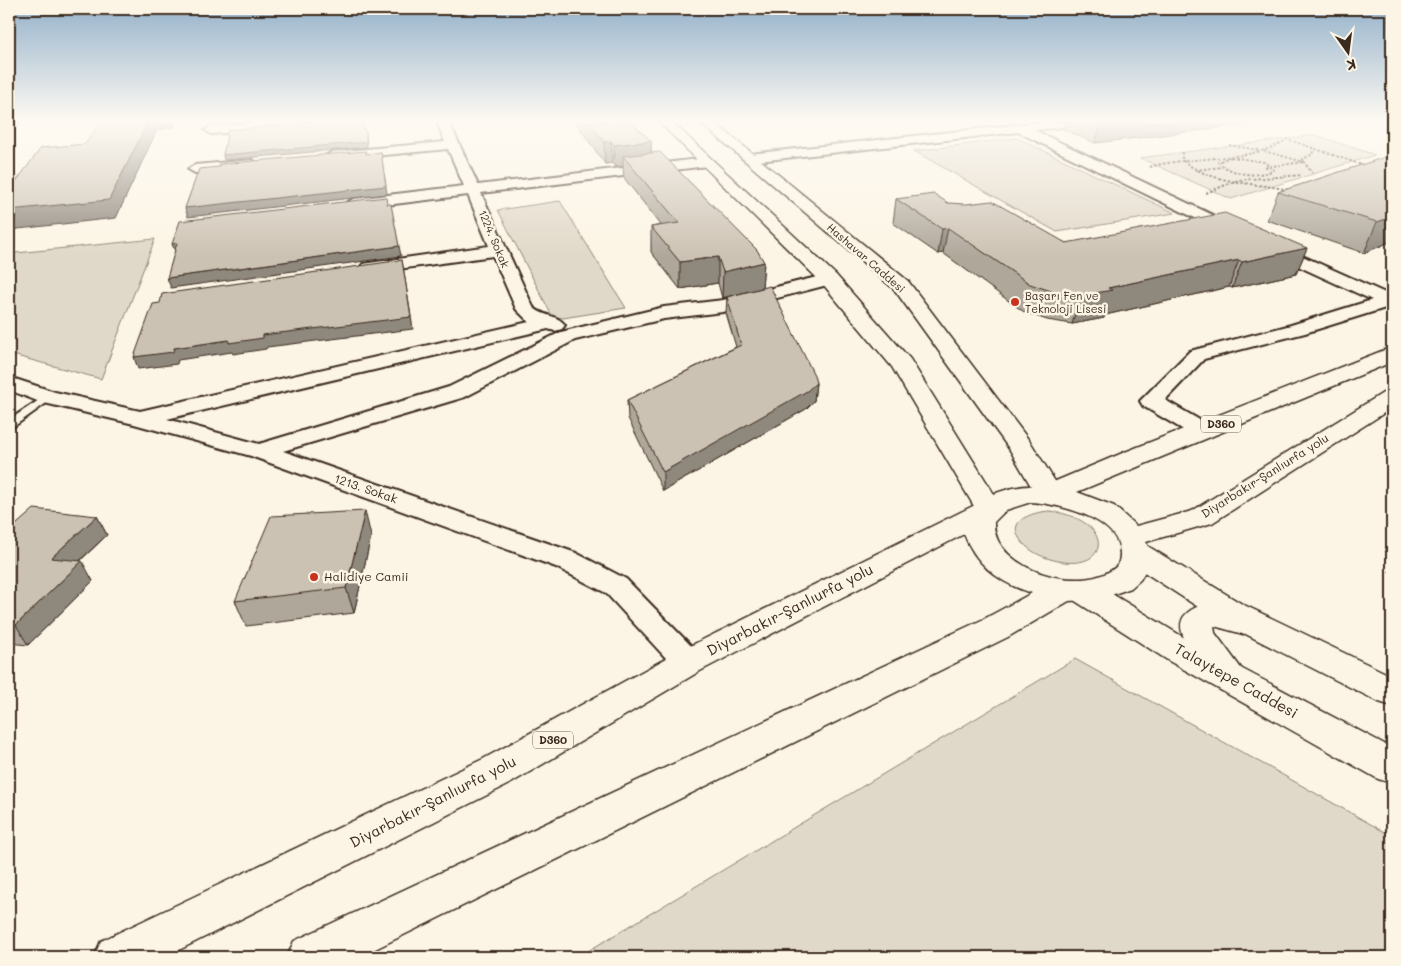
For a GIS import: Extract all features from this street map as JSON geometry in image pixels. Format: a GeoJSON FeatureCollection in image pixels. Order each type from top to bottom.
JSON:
{"type":"FeatureCollection","features":[{"type":"Feature","properties":{"kind":"main road"},"geometry":{"type":"LineString","coordinates":[[712,167],[829,279],[902,364],[986,509]]}},
{"type":"Feature","properties":{"kind":"main road","name":"Hashavar Caddesi"},"geometry":{"type":"LineString","coordinates":[[760,167],[900,285],[1022,449],[1049,494]]}},
{"type":"Feature","properties":{"kind":"main road","name":"D360"},"geometry":{"type":"LineString","coordinates":[[1049,494],[1104,468],[1332,381],[1392,354]]}},
{"type":"Feature","properties":{"kind":"main road","name":"Diyarbakır-Şanlıurfa yolu"},"geometry":{"type":"LineString","coordinates":[[1132,545],[1202,517],[1391,400]]}},
{"type":"Feature","properties":{"kind":"main road"},"geometry":{"type":"LineString","coordinates":[[1132,545],[1133,567],[1123,579],[1106,587],[1073,590],[1036,583],[1011,572],[992,557],[981,541],[978,525],[986,509],[999,500],[1014,495],[1049,494],[1078,501],[1099,510],[1117,523],[1132,545],[1230,612],[1392,692]]}},
{"type":"Feature","properties":{"kind":"main road","name":"Diyarbakır-Şanlıurfa yolu"},"geometry":{"type":"LineString","coordinates":[[117,957],[497,771],[688,662],[986,509]]}},
{"type":"Feature","properties":{"kind":"main road"},"geometry":{"type":"LineString","coordinates":[[310,957],[1073,590]]}},
{"type":"Feature","properties":{"kind":"main road","name":"Talaytepe Caddesi"},"geometry":{"type":"LineString","coordinates":[[1073,590],[1181,652],[1392,767]]}},
{"type":"Feature","properties":{"kind":"main road"},"geometry":{"type":"LineString","coordinates":[[1230,679],[1199,636],[1197,621],[1202,616],[1215,613],[1264,628]]}},
{"type":"Feature","properties":{"kind":"street"},"geometry":{"type":"LineString","coordinates":[[195,169],[216,167]]}},
{"type":"Feature","properties":{"kind":"street","name":"1224. Sokak"},"geometry":{"type":"LineString","coordinates":[[464,167],[525,309],[532,316],[552,322],[568,336]]}},
{"type":"Feature","properties":{"kind":"street"},"geometry":{"type":"LineString","coordinates":[[335,206],[663,167]]}},
{"type":"Feature","properties":{"kind":"street"},"geometry":{"type":"LineString","coordinates":[[1107,167],[1254,240],[1389,301],[1298,329],[1198,355],[1151,401],[1202,431]]}},
{"type":"Feature","properties":{"kind":"street"},"geometry":{"type":"LineString","coordinates":[[351,271],[498,250]]}},
{"type":"Feature","properties":{"kind":"street"},"geometry":{"type":"LineString","coordinates":[[258,451],[457,392],[568,336],[664,313],[723,306],[829,279]]}},
{"type":"Feature","properties":{"kind":"street"},"geometry":{"type":"LineString","coordinates":[[139,418],[552,322]]}},
{"type":"Feature","properties":{"kind":"street","name":"1213. Sokak"},"geometry":{"type":"LineString","coordinates":[[9,383],[48,397],[139,418],[258,451],[566,560],[616,586],[688,662]]}},
{"type":"Feature","properties":{"kind":"lane"},"geometry":{"type":"LineString","coordinates":[[9,425],[48,397]]}},
{"type":"Feature","properties":{"kind":"path"},"geometry":{"type":"LineString","coordinates":[[1191,167],[1231,182],[1292,191]]}},
{"type":"Feature","properties":{"kind":"path"},"geometry":{"type":"LineString","coordinates":[[1195,170],[1223,167]]}},
{"type":"Feature","properties":{"kind":"path"},"geometry":{"type":"LineString","coordinates":[[1224,167],[1258,174],[1271,172],[1274,170],[1273,167]]}},
{"type":"Feature","properties":{"kind":"path"},"geometry":{"type":"LineString","coordinates":[[1308,167],[1312,173]]}},
{"type":"Feature","properties":{"kind":"path"},"geometry":{"type":"LineString","coordinates":[[1205,194],[1231,182],[1255,178],[1302,175]]}},
{"type":"Feature","properties":{"kind":"shaded area"},"geometry":{"type":"Polygon","coordinates":[[[942,167],[1078,167],[1175,213],[1057,232],[942,167]]]}},
{"type":"Feature","properties":{"kind":"shaded area"},"geometry":{"type":"Polygon","coordinates":[[[1160,167],[1335,167],[1231,199],[1160,167]]]}},
{"type":"Feature","properties":{"kind":"shaded area"},"geometry":{"type":"Polygon","coordinates":[[[560,201],[626,308],[563,318],[552,316],[498,210],[560,201]]]}},
{"type":"Feature","properties":{"kind":"shaded area"},"geometry":{"type":"Polygon","coordinates":[[[155,239],[101,379],[9,354],[9,256],[16,253],[155,239]]]}},
{"type":"Feature","properties":{"kind":"shaded area"},"geometry":{"type":"Polygon","coordinates":[[[1050,511],[1072,516],[1087,525],[1096,535],[1098,545],[1095,554],[1085,560],[1070,562],[1046,558],[1026,546],[1018,535],[1016,529],[1018,523],[1035,513],[1050,511]]]}},
{"type":"Feature","properties":{"kind":"shaded area"},"geometry":{"type":"Polygon","coordinates":[[[1075,659],[1392,836],[1392,957],[578,957],[1075,659]]]}},
{"type":"Feature","properties":{"kind":"building"},"geometry":{"type":"Polygon","coordinates":[[[27,167],[125,167],[109,200],[9,210],[9,191],[27,167]]]}},
{"type":"Feature","properties":{"kind":"building"},"geometry":{"type":"Polygon","coordinates":[[[218,167],[383,167],[386,186],[185,208],[199,169],[218,167]]]}},
{"type":"Feature","properties":{"kind":"building"},"geometry":{"type":"Polygon","coordinates":[[[632,167],[675,167],[757,250],[764,262],[723,272],[718,257],[680,262],[651,227],[679,223],[632,167]]]}},
{"type":"Feature","properties":{"kind":"building"},"geometry":{"type":"Polygon","coordinates":[[[1355,167],[1392,167],[1392,217],[1377,222],[1278,192],[1355,167]]]}},
{"type":"Feature","properties":{"kind":"building"},"geometry":{"type":"Polygon","coordinates":[[[934,194],[948,203],[966,204],[992,201],[1066,243],[1225,213],[1307,248],[1242,262],[1239,260],[1108,288],[1112,290],[1080,296],[1054,292],[1030,284],[948,228],[942,229],[896,199],[934,194]]]}},
{"type":"Feature","properties":{"kind":"building"},"geometry":{"type":"Polygon","coordinates":[[[386,197],[387,204],[391,204],[399,246],[167,278],[177,243],[172,244],[180,221],[386,197]]]}},
{"type":"Feature","properties":{"kind":"building"},"geometry":{"type":"Polygon","coordinates":[[[402,260],[411,317],[263,335],[263,338],[229,343],[229,340],[174,348],[173,352],[134,357],[153,304],[160,303],[162,294],[402,260]]]}},
{"type":"Feature","properties":{"kind":"building"},"geometry":{"type":"Polygon","coordinates":[[[770,286],[814,375],[816,383],[807,391],[663,472],[627,400],[741,345],[727,297],[770,286]]]}},
{"type":"Feature","properties":{"kind":"building"},"geometry":{"type":"Polygon","coordinates":[[[34,509],[97,516],[51,558],[82,561],[16,625],[9,624],[9,531],[34,509]]]}},
{"type":"Feature","properties":{"kind":"building"},"geometry":{"type":"Polygon","coordinates":[[[365,511],[346,588],[235,601],[271,516],[365,511]]]}},
{"type":"Feature","properties":{"kind":"place","name":"Başarı Fen ve Teknoloji Lisesi"},"geometry":{"type":"Point","coordinates":[1015,302]}},
{"type":"Feature","properties":{"kind":"place","name":"Halidiye Camii"},"geometry":{"type":"Point","coordinates":[314,577]}}]}
